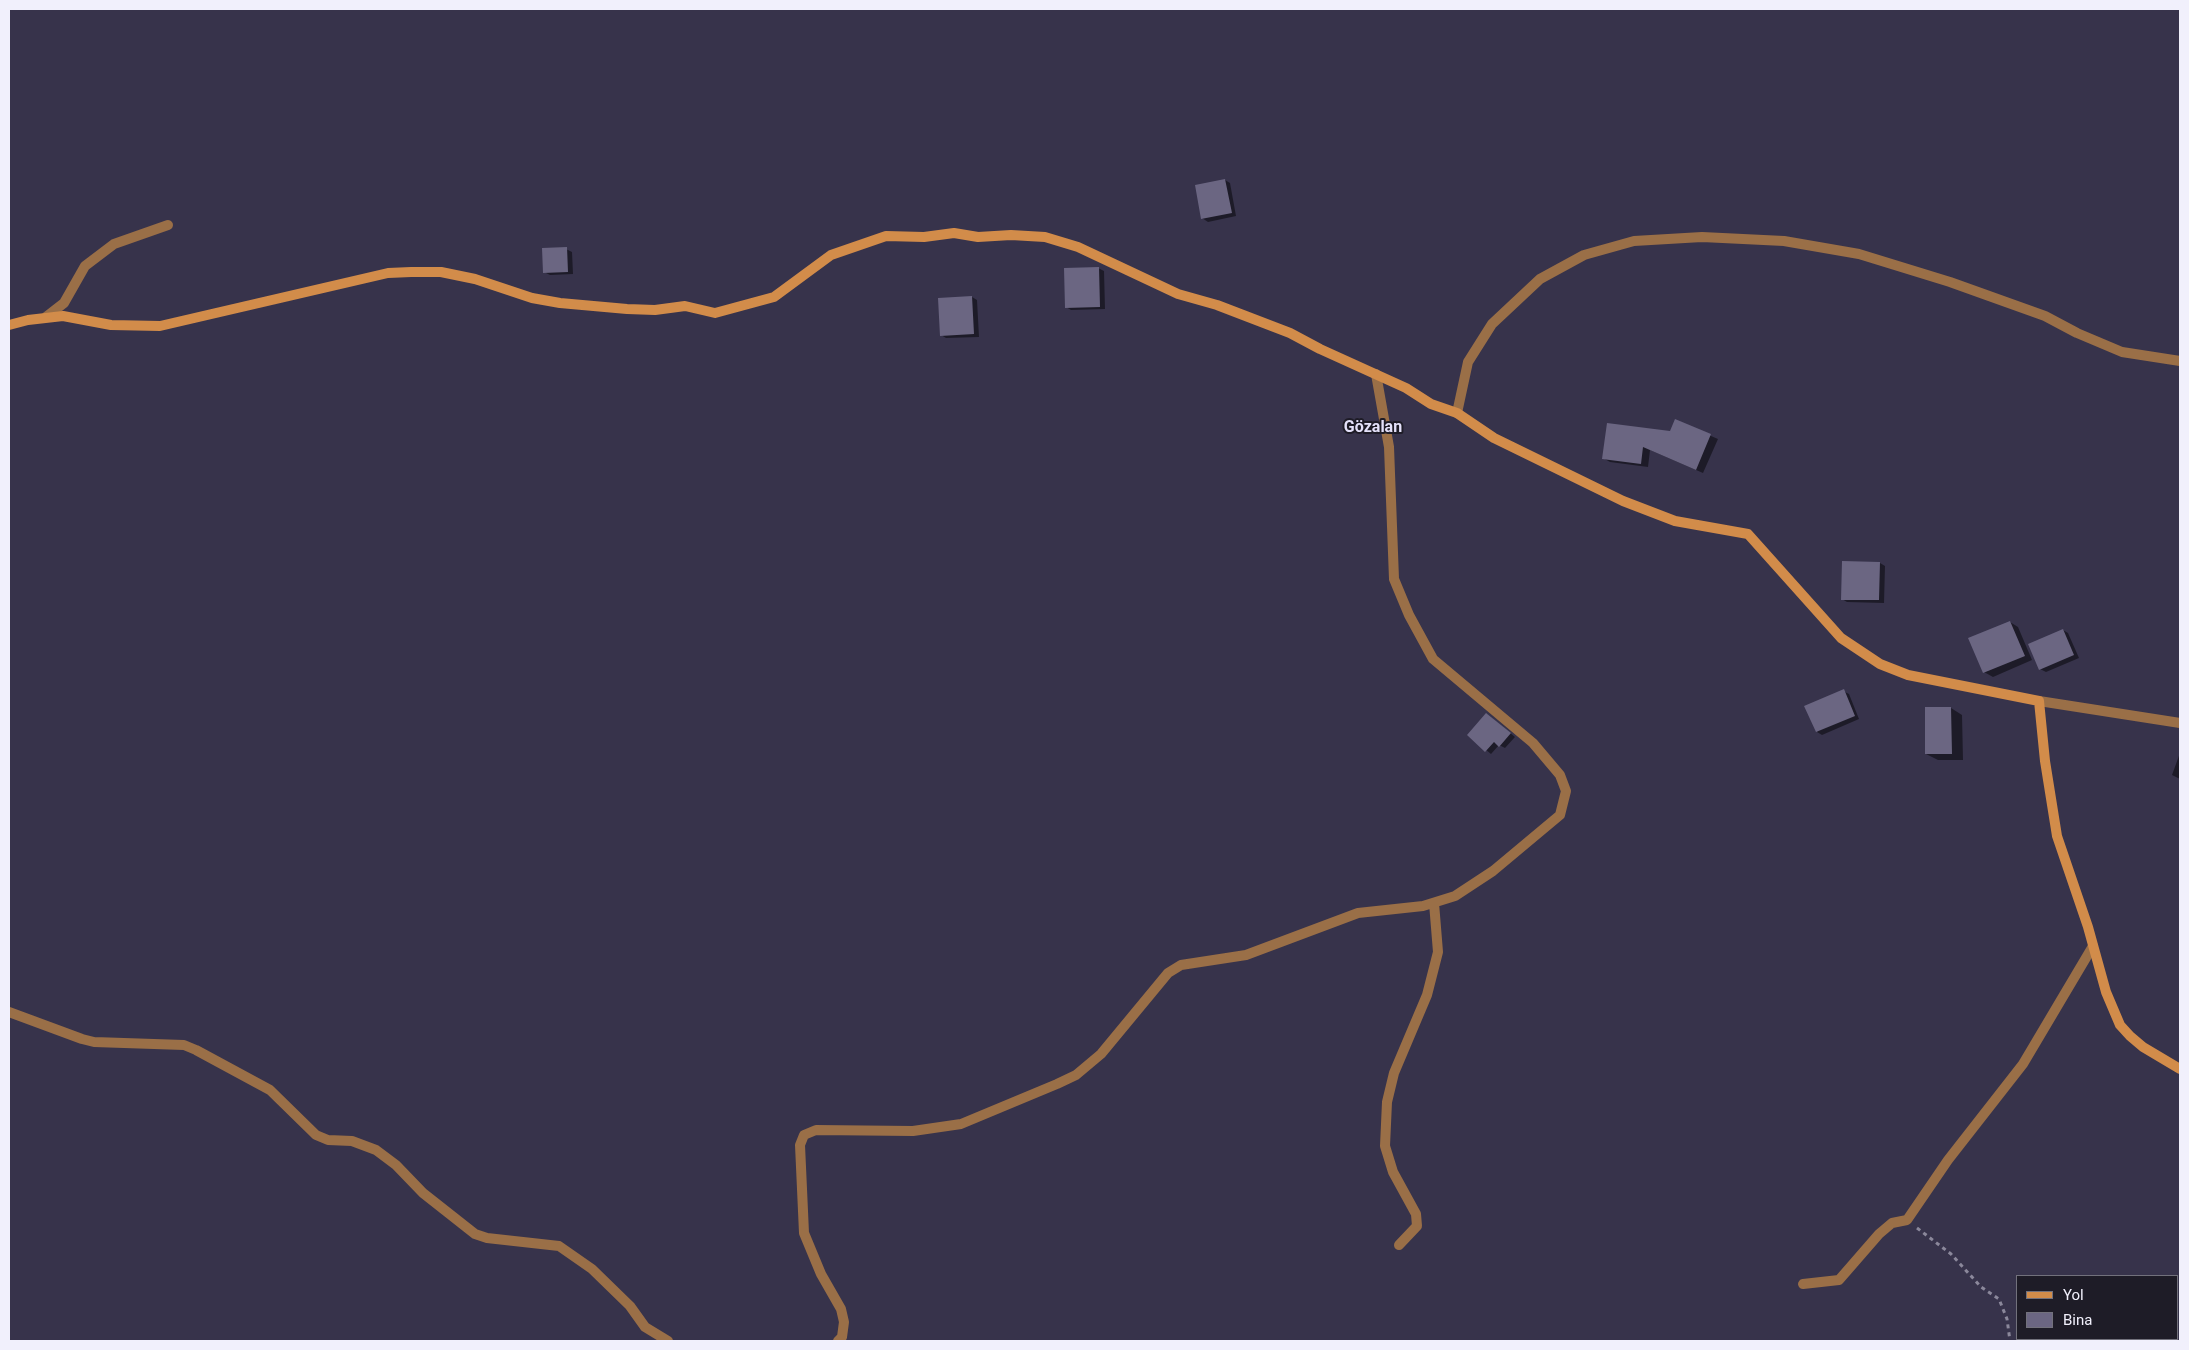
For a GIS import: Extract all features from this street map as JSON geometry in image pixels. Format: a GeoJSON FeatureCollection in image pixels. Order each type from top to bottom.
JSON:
{"type":"FeatureCollection","features":[{"type":"Feature","properties":{"kind":"street"},"geometry":{"type":"LineString","coordinates":[[46,317],[64,303],[85,266],[114,244],[168,225]]}},
{"type":"Feature","properties":{"kind":"street"},"geometry":{"type":"LineString","coordinates":[[9,324],[46,317],[63,316],[111,325],[160,326],[388,273],[411,272],[440,272],[475,279],[532,298],[560,303],[655,310],[685,306],[715,313],[774,297],[831,255],[886,236],[924,237],[954,233],[978,238],[1011,235],[1045,237],[1078,247],[1178,294],[1218,305],[1290,333],[1320,349],[1406,388],[1431,404],[1457,413],[1494,438],[1648,512],[1675,521],[1748,534],[1841,638],[1880,664],[1908,675],[2039,701],[2180,723]]}},
{"type":"Feature","properties":{"kind":"street"},"geometry":{"type":"LineString","coordinates":[[1457,413],[1468,362],[1492,324],[1540,279],[1584,256],[1634,241],[1702,237],[1784,241],[1858,254],[1950,282],[2045,316],[2077,333],[2122,352],[2180,361]]}},
{"type":"Feature","properties":{"kind":"street"},"geometry":{"type":"LineString","coordinates":[[838,1341],[842,1337],[844,1322],[841,1309],[821,1274],[804,1232],[800,1145],[804,1135],[816,1130],[905,1131],[961,1124],[1076,1075],[1101,1054],[1168,973],[1181,965],[1246,955],[1358,913],[1422,906],[1455,896],[1493,871],[1560,815],[1566,791],[1560,775],[1533,743],[1433,659],[1409,615],[1394,578],[1389,447],[1376,374]]}},
{"type":"Feature","properties":{"kind":"street"},"geometry":{"type":"LineString","coordinates":[[2039,701],[2045,760],[2057,836],[2106,992],[2120,1025],[2143,1048],[2180,1069]]}},
{"type":"Feature","properties":{"kind":"street"},"geometry":{"type":"LineString","coordinates":[[1399,1245],[1417,1226],[1416,1214],[1393,1172],[1385,1146],[1387,1102],[1394,1073],[1427,995],[1438,952],[1434,903]]}},
{"type":"Feature","properties":{"kind":"street"},"geometry":{"type":"LineString","coordinates":[[1803,1284],[1839,1280],[1879,1234],[1892,1223],[1907,1220],[1948,1160],[2023,1064],[2093,946]]}},
{"type":"Feature","properties":{"kind":"street"},"geometry":{"type":"LineString","coordinates":[[9,1012],[94,1042],[184,1045],[196,1050],[270,1090],[316,1135],[328,1140],[352,1142],[376,1150],[396,1165],[423,1193],[475,1234],[487,1238],[559,1246],[592,1269],[630,1306],[645,1327],[668,1341]]}},
{"type":"Feature","properties":{"kind":"path"},"geometry":{"type":"LineString","coordinates":[[1907,1220],[1950,1254],[1981,1286],[1999,1299],[2007,1319],[2010,1341]]}},
{"type":"Feature","properties":{"kind":"building"},"geometry":{"type":"Polygon","coordinates":[[[1225,179],[1232,213],[1201,219],[1195,185],[1225,179]]]}},
{"type":"Feature","properties":{"kind":"building"},"geometry":{"type":"Polygon","coordinates":[[[567,247],[568,272],[543,273],[542,248],[567,247]]]}},
{"type":"Feature","properties":{"kind":"building"},"geometry":{"type":"Polygon","coordinates":[[[1099,267],[1100,307],[1065,308],[1064,268],[1099,267]]]}},
{"type":"Feature","properties":{"kind":"building"},"geometry":{"type":"Polygon","coordinates":[[[972,296],[974,334],[940,336],[938,298],[972,296]]]}},
{"type":"Feature","properties":{"kind":"building"},"geometry":{"type":"Polygon","coordinates":[[[1675,419],[1711,434],[1696,470],[1643,447],[1641,464],[1602,459],[1607,423],[1670,431],[1675,419]]]}},
{"type":"Feature","properties":{"kind":"building"},"geometry":{"type":"Polygon","coordinates":[[[1842,561],[1880,562],[1879,600],[1841,600],[1842,561]]]}},
{"type":"Feature","properties":{"kind":"building"},"geometry":{"type":"Polygon","coordinates":[[[2010,621],[2025,656],[1983,673],[1968,638],[2010,621]]]}},
{"type":"Feature","properties":{"kind":"building"},"geometry":{"type":"Polygon","coordinates":[[[2063,629],[2074,655],[2039,670],[2028,644],[2063,629]]]}},
{"type":"Feature","properties":{"kind":"building"},"geometry":{"type":"Polygon","coordinates":[[[1844,689],[1855,716],[1816,732],[1804,706],[1844,689]]]}},
{"type":"Feature","properties":{"kind":"building"},"geometry":{"type":"Polygon","coordinates":[[[1925,707],[1951,707],[1952,754],[1925,754],[1925,707]]]}},
{"type":"Feature","properties":{"kind":"building"},"geometry":{"type":"Polygon","coordinates":[[[1486,713],[1511,733],[1499,747],[1494,742],[1485,752],[1467,735],[1486,713]]]}},
{"type":"Feature","properties":{"kind":"district","name":"Gözalan"},"geometry":{"type":"Point","coordinates":[1373,428]}}]}
